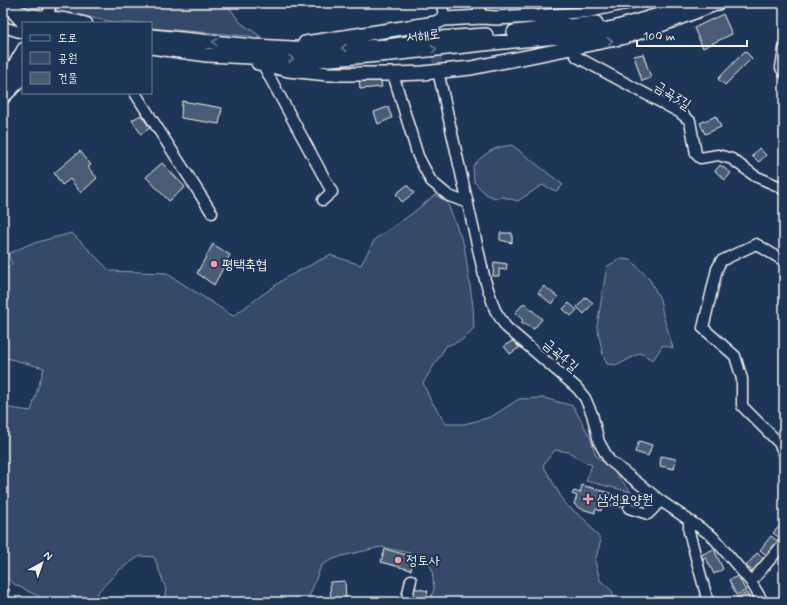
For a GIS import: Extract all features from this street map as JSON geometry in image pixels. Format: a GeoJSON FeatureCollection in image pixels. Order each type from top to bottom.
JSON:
{"type":"FeatureCollection","features":[{"type":"Feature","properties":{"kind":"main road","name":"서해로"},"geometry":{"type":"LineString","coordinates":[[152,46],[207,54],[319,60],[569,36],[614,28],[679,9],[694,3]]}},
{"type":"Feature","properties":{"kind":"main road"},"geometry":{"type":"LineString","coordinates":[[238,56],[263,65],[288,70],[328,74],[392,74],[472,68],[622,38],[653,28],[718,3]]}},
{"type":"Feature","properties":{"kind":"main road","name":"서해로"},"geometry":{"type":"LineString","coordinates":[[152,36],[253,46],[312,49],[388,46],[440,38],[612,21],[666,4]]}},
{"type":"Feature","properties":{"kind":"main road"},"geometry":{"type":"LineString","coordinates":[[6,7],[24,19],[43,19]]}},
{"type":"Feature","properties":{"kind":"main road"},"geometry":{"type":"LineString","coordinates":[[280,47],[334,37],[440,21],[482,17],[496,18],[533,16],[550,19],[569,26]]}},
{"type":"Feature","properties":{"kind":"main road"},"geometry":{"type":"LineString","coordinates":[[3,81],[22,66]]}},
{"type":"Feature","properties":{"kind":"main road"},"geometry":{"type":"LineString","coordinates":[[3,97],[22,78]]}},
{"type":"Feature","properties":{"kind":"street"},"geometry":{"type":"LineString","coordinates":[[51,3],[43,19],[78,20],[84,22]]}},
{"type":"Feature","properties":{"kind":"street"},"geometry":{"type":"LineString","coordinates":[[440,21],[442,3]]}},
{"type":"Feature","properties":{"kind":"street"},"geometry":{"type":"LineString","coordinates":[[478,3],[482,17]]}},
{"type":"Feature","properties":{"kind":"street"},"geometry":{"type":"LineString","coordinates":[[533,16],[588,12],[632,3]]}},
{"type":"Feature","properties":{"kind":"street"},"geometry":{"type":"LineString","coordinates":[[3,27],[22,33]]}},
{"type":"Feature","properties":{"kind":"street","name":"금곡3길"},"geometry":{"type":"LineString","coordinates":[[572,48],[577,57],[679,112],[690,121],[696,154],[700,158],[718,155],[732,159],[755,176],[784,190]]}},
{"type":"Feature","properties":{"kind":"street"},"geometry":{"type":"LineString","coordinates":[[784,49],[781,68],[784,72]]}},
{"type":"Feature","properties":{"kind":"street"},"geometry":{"type":"LineString","coordinates":[[3,81],[22,50]]}},
{"type":"Feature","properties":{"kind":"street"},"geometry":{"type":"LineString","coordinates":[[263,65],[332,192],[323,200]]}},
{"type":"Feature","properties":{"kind":"street","name":"금곡4길"},"geometry":{"type":"LineString","coordinates":[[438,71],[485,280],[495,310],[506,327],[581,392],[592,414],[599,442],[609,460],[661,501],[712,536],[752,582],[763,602]]}},
{"type":"Feature","properties":{"kind":"street"},"geometry":{"type":"LineString","coordinates":[[392,74],[418,156],[430,181],[449,196],[468,203]]}},
{"type":"Feature","properties":{"kind":"street"},"geometry":{"type":"LineString","coordinates":[[136,94],[212,213]]}},
{"type":"Feature","properties":{"kind":"street"},"geometry":{"type":"LineString","coordinates":[[784,260],[756,244],[721,261],[717,269],[703,328],[735,356],[742,379],[742,406],[779,443],[784,453]]}},
{"type":"Feature","properties":{"kind":"street"},"geometry":{"type":"LineString","coordinates":[[629,508],[648,514],[661,501]]}},
{"type":"Feature","properties":{"kind":"street"},"geometry":{"type":"LineString","coordinates":[[690,521],[689,532],[708,602]]}},
{"type":"Feature","properties":{"kind":"street"},"geometry":{"type":"LineString","coordinates":[[752,582],[784,543]]}},
{"type":"Feature","properties":{"kind":"street"},"geometry":{"type":"LineString","coordinates":[[406,602],[411,580]]}},
{"type":"Feature","properties":{"kind":"green space"},"geometry":{"type":"Polygon","coordinates":[[[55,3],[226,3],[240,22],[261,37],[152,28],[152,22],[112,22],[54,10],[55,3]]]}},
{"type":"Feature","properties":{"kind":"green space"},"geometry":{"type":"Polygon","coordinates":[[[512,145],[563,185],[556,191],[542,185],[518,201],[503,197],[495,198],[486,194],[474,182],[473,166],[490,151],[500,147],[512,145]]]}},
{"type":"Feature","properties":{"kind":"green space"},"geometry":{"type":"Polygon","coordinates":[[[435,195],[447,202],[464,245],[473,306],[474,328],[462,340],[446,346],[423,383],[430,399],[446,424],[464,424],[491,417],[519,399],[544,398],[573,406],[590,437],[596,456],[612,469],[631,492],[586,481],[592,465],[584,462],[569,452],[555,450],[543,465],[565,504],[585,520],[601,540],[595,561],[600,580],[612,591],[615,602],[429,602],[434,589],[432,569],[424,556],[381,547],[342,556],[321,566],[309,597],[310,602],[164,602],[166,589],[154,557],[140,556],[119,570],[99,591],[93,602],[50,602],[12,583],[3,573],[3,407],[31,411],[44,368],[3,357],[3,271],[12,264],[8,254],[30,244],[72,233],[110,271],[166,273],[233,316],[287,277],[330,255],[361,265],[375,239],[410,215],[435,195]]]}},
{"type":"Feature","properties":{"kind":"green space"},"geometry":{"type":"Polygon","coordinates":[[[621,259],[631,260],[650,280],[660,299],[663,315],[673,348],[663,345],[653,360],[640,353],[618,365],[607,364],[603,355],[597,326],[607,266],[621,259]]]}},
{"type":"Feature","properties":{"kind":"building"},"geometry":{"type":"Polygon","coordinates":[[[723,14],[732,34],[703,48],[694,28],[723,14]]]}},
{"type":"Feature","properties":{"kind":"building"},"geometry":{"type":"Polygon","coordinates":[[[745,51],[752,58],[725,85],[718,79],[745,51]]]}},
{"type":"Feature","properties":{"kind":"building"},"geometry":{"type":"Polygon","coordinates":[[[643,54],[651,78],[642,81],[634,56],[643,54]]]}},
{"type":"Feature","properties":{"kind":"building"},"geometry":{"type":"Polygon","coordinates":[[[380,77],[382,87],[360,89],[359,79],[380,77]]]}},
{"type":"Feature","properties":{"kind":"building"},"geometry":{"type":"Polygon","coordinates":[[[182,101],[222,108],[219,124],[181,118],[182,101]]]}},
{"type":"Feature","properties":{"kind":"building"},"geometry":{"type":"Polygon","coordinates":[[[388,107],[392,118],[378,124],[374,112],[388,107]]]}},
{"type":"Feature","properties":{"kind":"building"},"geometry":{"type":"Polygon","coordinates":[[[141,115],[150,128],[141,134],[132,120],[141,115]]]}},
{"type":"Feature","properties":{"kind":"building"},"geometry":{"type":"Polygon","coordinates":[[[716,116],[721,127],[705,134],[700,123],[716,116]]]}},
{"type":"Feature","properties":{"kind":"building"},"geometry":{"type":"Polygon","coordinates":[[[759,148],[766,155],[759,162],[752,156],[759,148]]]}},
{"type":"Feature","properties":{"kind":"building"},"geometry":{"type":"Polygon","coordinates":[[[80,151],[91,165],[88,167],[97,178],[81,193],[70,179],[62,185],[54,173],[80,151]]]}},
{"type":"Feature","properties":{"kind":"building"},"geometry":{"type":"Polygon","coordinates":[[[162,163],[185,187],[169,201],[146,177],[162,163]]]}},
{"type":"Feature","properties":{"kind":"building"},"geometry":{"type":"Polygon","coordinates":[[[720,165],[731,173],[725,180],[715,171],[720,165]]]}},
{"type":"Feature","properties":{"kind":"building"},"geometry":{"type":"Polygon","coordinates":[[[407,185],[414,193],[402,202],[396,194],[407,185]]]}},
{"type":"Feature","properties":{"kind":"building"},"geometry":{"type":"Polygon","coordinates":[[[500,233],[512,233],[512,243],[500,240],[500,233]]]}},
{"type":"Feature","properties":{"kind":"building","name":"평택축협"},"geometry":{"type":"Polygon","coordinates":[[[213,244],[230,255],[214,285],[197,273],[213,244]]]}},
{"type":"Feature","properties":{"kind":"building"},"geometry":{"type":"Polygon","coordinates":[[[494,262],[507,264],[506,270],[499,269],[499,276],[493,276],[494,262]]]}},
{"type":"Feature","properties":{"kind":"building"},"geometry":{"type":"Polygon","coordinates":[[[544,286],[558,297],[552,304],[538,293],[544,286]]]}},
{"type":"Feature","properties":{"kind":"building"},"geometry":{"type":"Polygon","coordinates":[[[586,297],[593,303],[584,314],[577,307],[586,297]]]}},
{"type":"Feature","properties":{"kind":"building"},"geometry":{"type":"Polygon","coordinates":[[[524,303],[542,319],[534,329],[521,323],[523,320],[515,313],[524,303]]]}},
{"type":"Feature","properties":{"kind":"building"},"geometry":{"type":"Polygon","coordinates":[[[569,303],[577,310],[571,316],[563,309],[569,303]]]}},
{"type":"Feature","properties":{"kind":"building"},"geometry":{"type":"Polygon","coordinates":[[[514,340],[519,348],[510,354],[504,346],[514,340]]]}},
{"type":"Feature","properties":{"kind":"building"},"geometry":{"type":"Polygon","coordinates":[[[639,441],[652,445],[648,456],[635,452],[639,441]]]}},
{"type":"Feature","properties":{"kind":"building"},"geometry":{"type":"Polygon","coordinates":[[[661,456],[676,459],[674,469],[660,466],[661,456]]]}},
{"type":"Feature","properties":{"kind":"building","name":"삼성요양원"},"geometry":{"type":"Polygon","coordinates":[[[582,485],[623,497],[621,507],[608,505],[607,507],[602,506],[601,511],[595,509],[595,513],[579,508],[574,504],[577,496],[572,494],[574,491],[580,493],[582,485]]]}},
{"type":"Feature","properties":{"kind":"building"},"geometry":{"type":"Polygon","coordinates":[[[784,521],[784,536],[781,539],[773,533],[784,521]]]}},
{"type":"Feature","properties":{"kind":"building"},"geometry":{"type":"Polygon","coordinates":[[[771,536],[779,542],[768,556],[760,550],[771,536]]]}},
{"type":"Feature","properties":{"kind":"building","name":"정토사"},"geometry":{"type":"Polygon","coordinates":[[[385,549],[414,557],[411,570],[381,562],[385,549]]]}},
{"type":"Feature","properties":{"kind":"building"},"geometry":{"type":"Polygon","coordinates":[[[714,549],[723,569],[714,574],[706,558],[703,560],[701,555],[714,549]]]}},
{"type":"Feature","properties":{"kind":"building"},"geometry":{"type":"Polygon","coordinates":[[[757,553],[764,559],[754,572],[746,566],[757,553]]]}},
{"type":"Feature","properties":{"kind":"building"},"geometry":{"type":"Polygon","coordinates":[[[738,576],[746,591],[736,595],[729,580],[738,576]]]}},
{"type":"Feature","properties":{"kind":"building"},"geometry":{"type":"Polygon","coordinates":[[[345,581],[346,602],[331,602],[330,582],[345,581]]]}},
{"type":"Feature","properties":{"kind":"building"},"geometry":{"type":"Polygon","coordinates":[[[3,584],[10,590],[3,598],[3,584]]]}},
{"type":"Feature","properties":{"kind":"building"},"geometry":{"type":"Polygon","coordinates":[[[414,588],[428,591],[425,602],[410,602],[414,588]]]}},
{"type":"Feature","properties":{"kind":"building"},"geometry":{"type":"Polygon","coordinates":[[[747,593],[751,602],[738,602],[736,598],[747,593]]]}},
{"type":"Feature","properties":{"kind":"tunnel"},"geometry":{"type":"LineString","coordinates":[[435,23],[438,71]]}},
{"type":"Feature","properties":{"kind":"place","name":"평택축협"},"geometry":{"type":"Point","coordinates":[214,264]}},
{"type":"Feature","properties":{"kind":"place","name":"삼성요양원"},"geometry":{"type":"Point","coordinates":[588,499]}},
{"type":"Feature","properties":{"kind":"place","name":"정토사"},"geometry":{"type":"Point","coordinates":[398,560]}}]}
